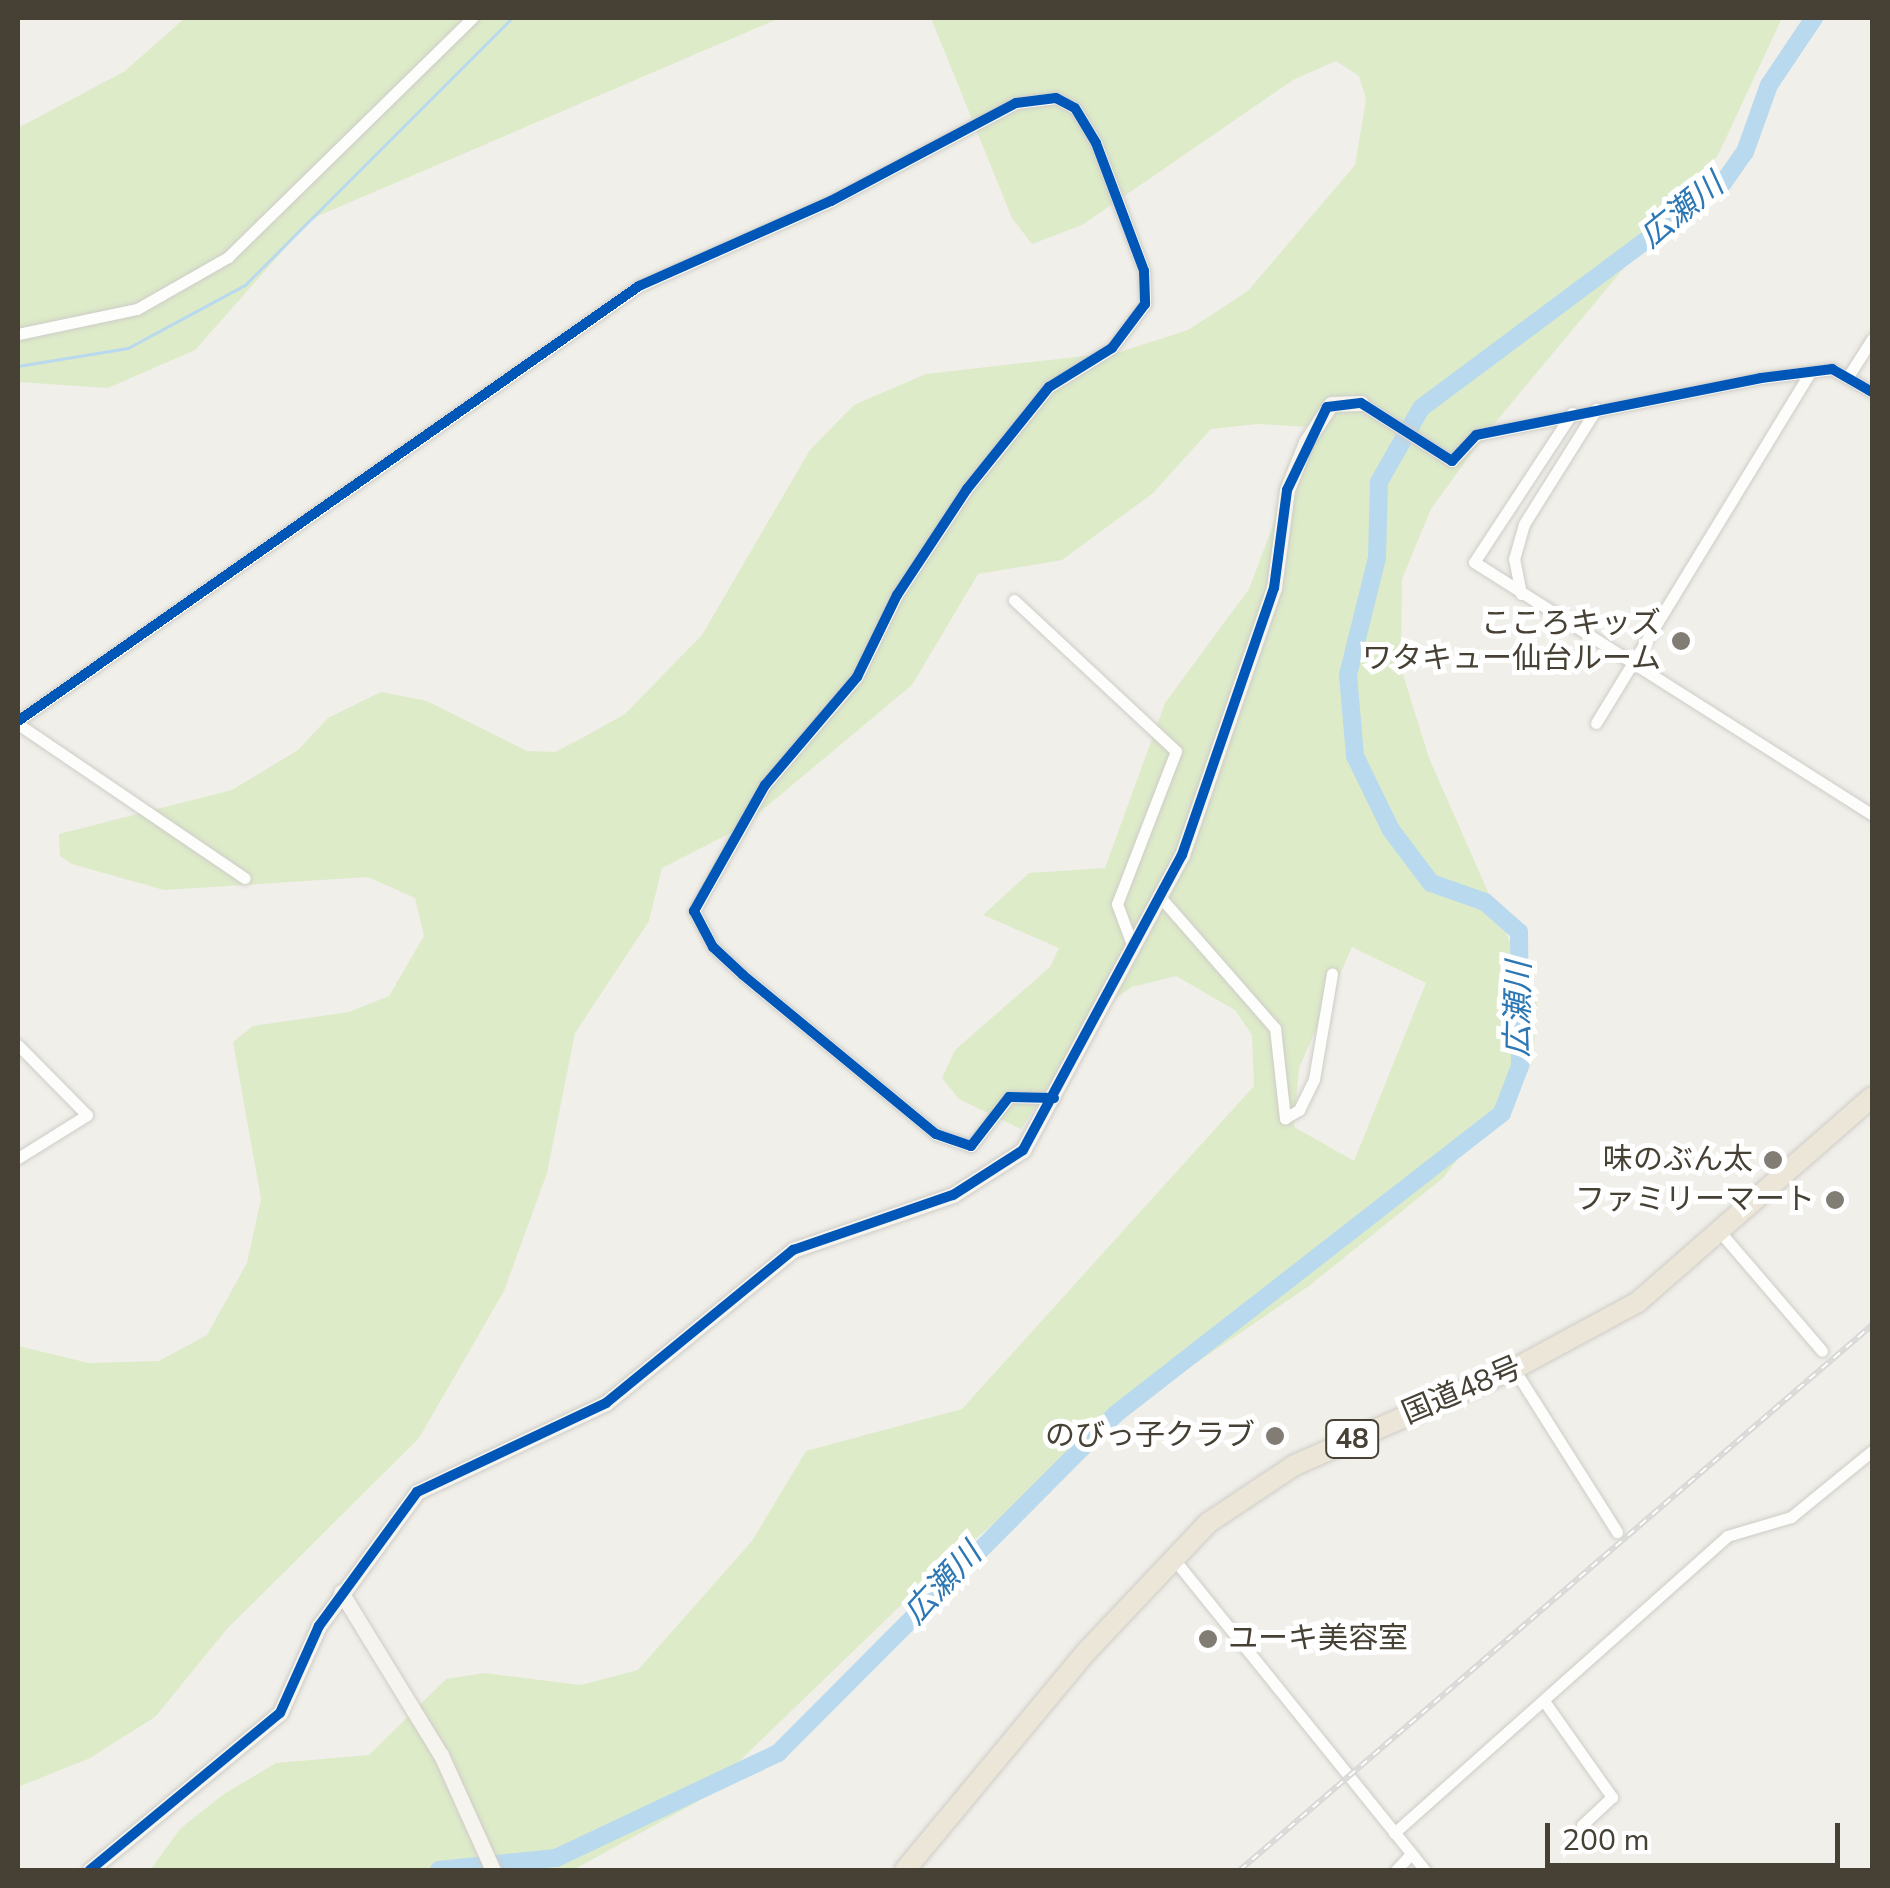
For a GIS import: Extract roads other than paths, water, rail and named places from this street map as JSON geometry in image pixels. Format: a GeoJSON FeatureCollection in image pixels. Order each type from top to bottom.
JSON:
{"type":"FeatureCollection","features":[{"type":"Feature","properties":{"kind":"highway","name":"国道48号"},"geometry":{"type":"LineString","coordinates":[[905,1870],[1172,1556],[1296,1465],[1514,1369],[1638,1302],[1721,1234],[1872,1096]]}},
{"type":"Feature","properties":{"kind":"street"},"geometry":{"type":"LineString","coordinates":[[18,334],[137,309],[228,258],[472,18]]}},
{"type":"Feature","properties":{"kind":"street"},"geometry":{"type":"LineString","coordinates":[[245,878],[18,722],[639,286],[831,202],[1016,103],[1056,98],[1075,108],[1096,143],[1144,271],[1145,304],[1112,348],[1049,387],[967,490],[896,595],[858,678],[765,785],[694,911],[713,947],[936,1134],[971,1146],[1009,1097],[1054,1098]]}},
{"type":"Feature","properties":{"kind":"street"},"geometry":{"type":"LineString","coordinates":[[1848,375],[1872,339]]}},
{"type":"Feature","properties":{"kind":"street"},"geometry":{"type":"LineString","coordinates":[[1596,722],[1810,373]]}},
{"type":"Feature","properties":{"kind":"street"},"geometry":{"type":"LineString","coordinates":[[90,1870],[280,1713],[341,1592],[430,1483],[606,1403],[734,1289],[793,1250],[1001,1171],[1054,1098],[1160,898],[1274,588],[1296,465],[1326,407],[1361,404],[1436,455],[1459,459],[1476,435],[1572,413],[1810,373],[1848,375],[1872,392]]}},
{"type":"Feature","properties":{"kind":"street"},"geometry":{"type":"LineString","coordinates":[[1522,594],[1518,540],[1596,409]]}},
{"type":"Feature","properties":{"kind":"street"},"geometry":{"type":"LineString","coordinates":[[1572,413],[1474,562],[1872,816]]}},
{"type":"Feature","properties":{"kind":"street"},"geometry":{"type":"LineString","coordinates":[[1014,600],[1176,752],[1117,904],[1134,947]]}},
{"type":"Feature","properties":{"kind":"street"},"geometry":{"type":"LineString","coordinates":[[1160,898],[1275,1028],[1285,1118],[1299,1110],[1314,1079],[1332,974]]}},
{"type":"Feature","properties":{"kind":"street"},"geometry":{"type":"LineString","coordinates":[[18,1046],[87,1115],[18,1158]]}},
{"type":"Feature","properties":{"kind":"street"},"geometry":{"type":"LineString","coordinates":[[1721,1234],[1822,1351]]}},
{"type":"Feature","properties":{"kind":"street"},"geometry":{"type":"LineString","coordinates":[[1514,1369],[1617,1532]]}},
{"type":"Feature","properties":{"kind":"street"},"geometry":{"type":"LineString","coordinates":[[1394,1833],[1728,1536],[1791,1517],[1872,1450]]}},
{"type":"Feature","properties":{"kind":"street"},"geometry":{"type":"LineString","coordinates":[[1172,1556],[1425,1870]]}},
{"type":"Feature","properties":{"kind":"street"},"geometry":{"type":"LineString","coordinates":[[341,1592],[444,1762],[492,1870]]}},
{"type":"Feature","properties":{"kind":"street"},"geometry":{"type":"LineString","coordinates":[[1544,1701],[1612,1796],[1582,1825]]}},
{"type":"Feature","properties":{"kind":"street"},"geometry":{"type":"LineString","coordinates":[[1396,1870],[1411,1854]]}},
{"type":"Feature","properties":{"kind":"waterway"},"geometry":{"type":"LineString","coordinates":[[18,366],[128,348],[245,285],[512,18]]}},
{"type":"Feature","properties":{"kind":"waterway","name":"広瀬川"},"geometry":{"type":"LineString","coordinates":[[439,1870],[556,1858],[778,1753],[1117,1413],[1502,1113],[1520,1066],[1519,932],[1485,902],[1431,883],[1391,830],[1355,756],[1348,675],[1377,558],[1379,482],[1421,408],[1723,183],[1745,152],[1769,85],[1814,18]]}},
{"type":"Feature","properties":{"kind":"railway"},"geometry":{"type":"LineString","coordinates":[[1240,1870],[1872,1325]]}},
{"type":"Feature","properties":{"kind":"place","name":"こころキッズ ワタキュー仙台ルーム"},"geometry":{"type":"Point","coordinates":[1681,641]}},
{"type":"Feature","properties":{"kind":"place","name":"味のぶん太"},"geometry":{"type":"Point","coordinates":[1773,1160]}},
{"type":"Feature","properties":{"kind":"place","name":"ファミリーマート"},"geometry":{"type":"Point","coordinates":[1835,1200]}},
{"type":"Feature","properties":{"kind":"place","name":"のびっ子クラブ"},"geometry":{"type":"Point","coordinates":[1275,1436]}},
{"type":"Feature","properties":{"kind":"place","name":"ユーキ美容室"},"geometry":{"type":"Point","coordinates":[1208,1639]}}]}
